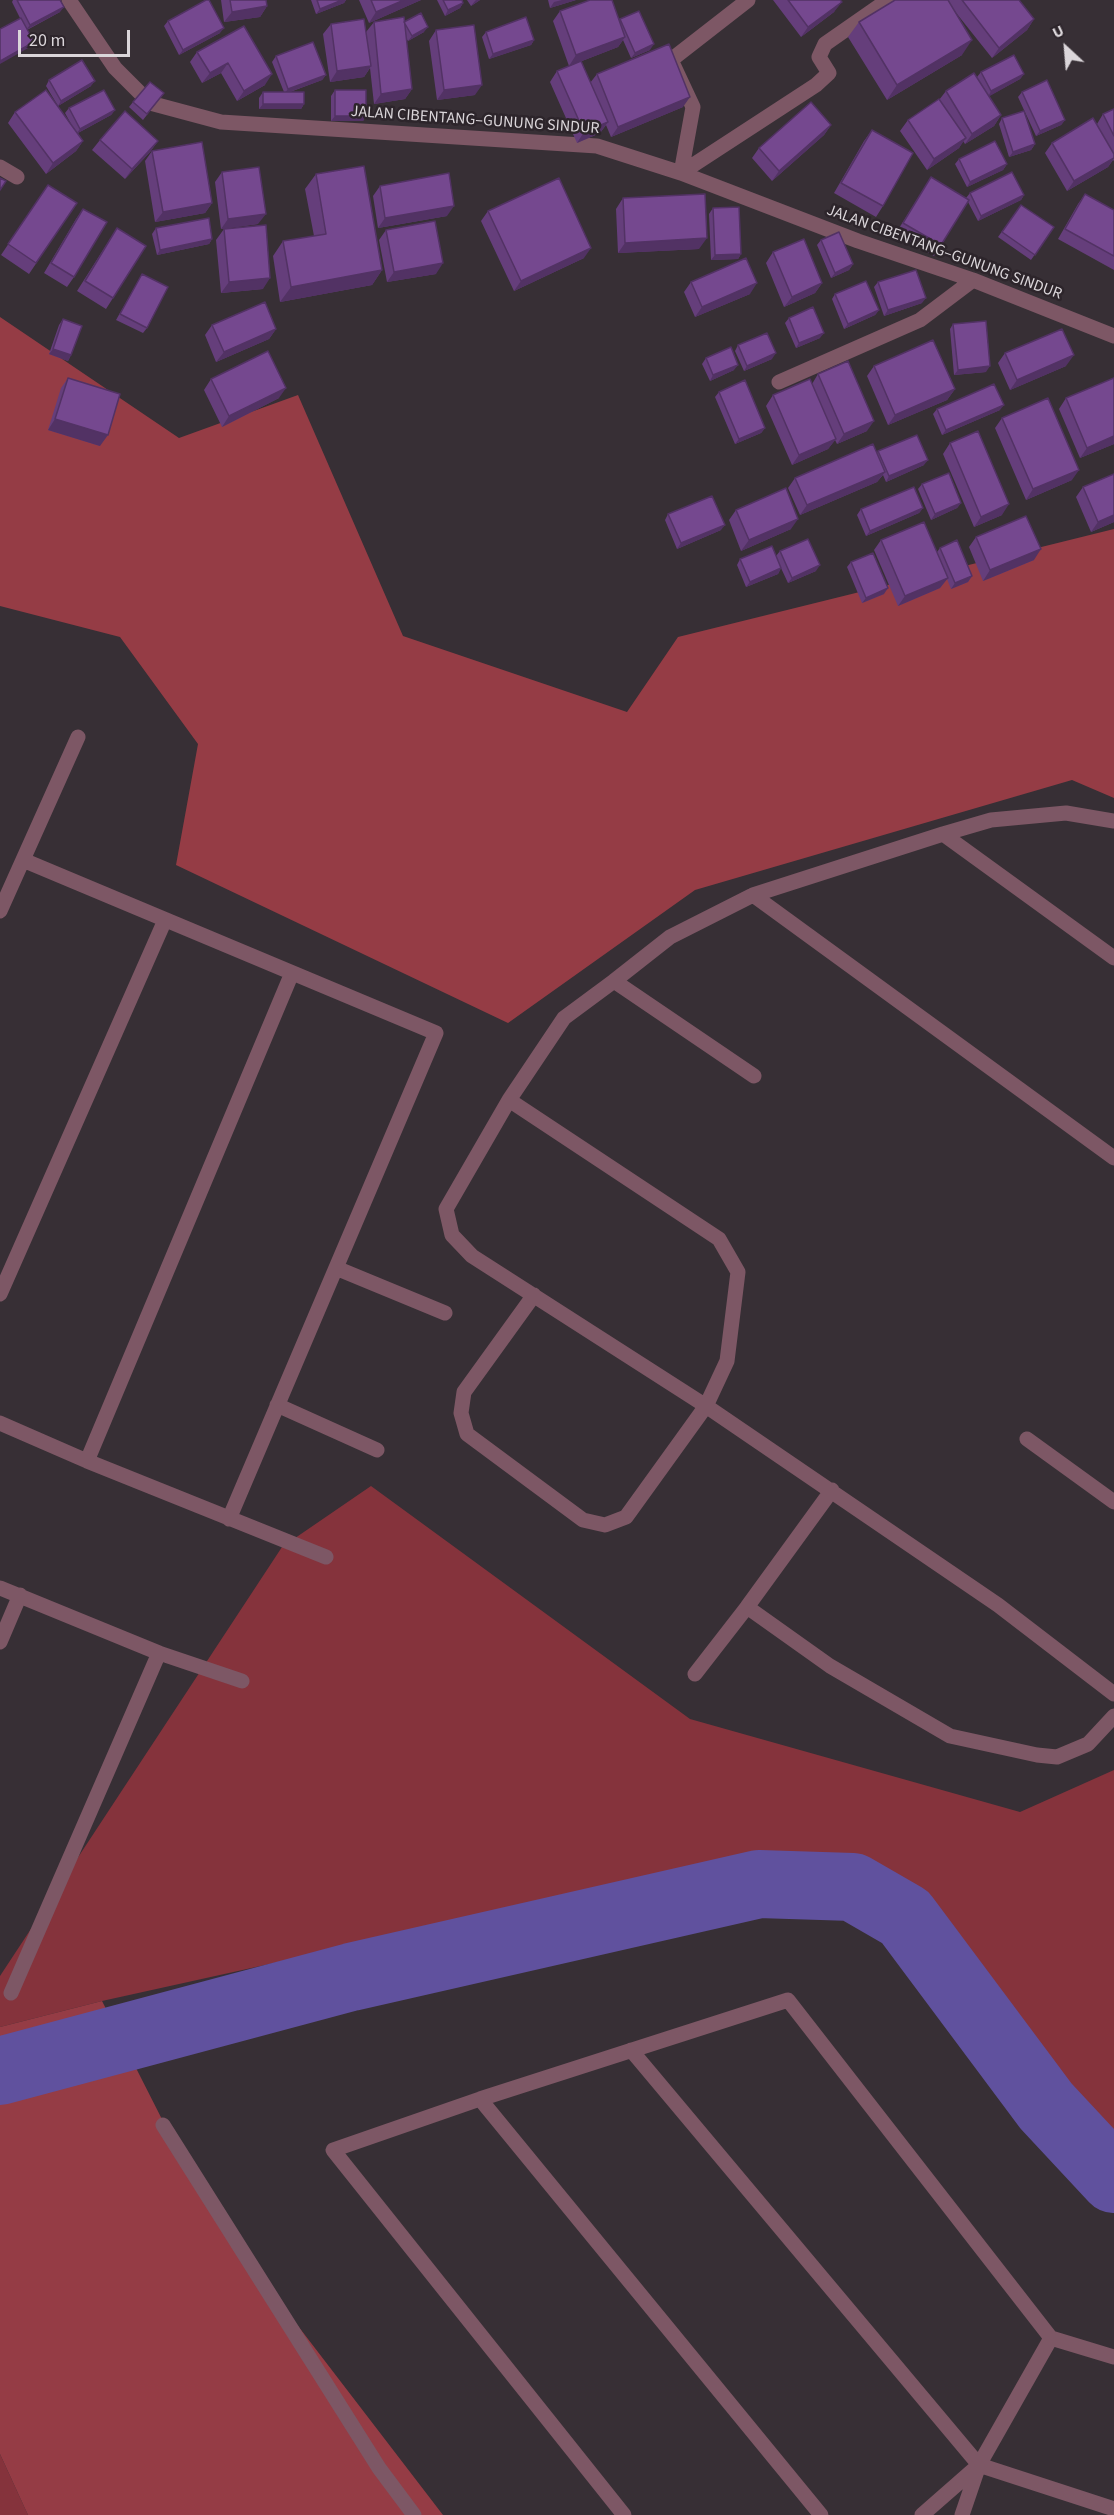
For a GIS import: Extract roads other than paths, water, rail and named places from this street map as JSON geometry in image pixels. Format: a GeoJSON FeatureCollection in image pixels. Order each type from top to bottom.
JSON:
{"type":"FeatureCollection","features":[{"type":"Feature","properties":{"kind":"street","name":"JALAN CIBENTANG–GUNUNG SINDUR"},"geometry":{"type":"LineString","coordinates":[[69,0],[115,68],[150,103],[221,122],[597,146],[681,173],[858,241],[973,280],[1114,336]]}},
{"type":"Feature","properties":{"kind":"street"},"geometry":{"type":"LineString","coordinates":[[681,173],[693,107],[671,60],[748,0]]}},
{"type":"Feature","properties":{"kind":"street"},"geometry":{"type":"LineString","coordinates":[[681,173],[816,85],[829,73],[819,57],[825,44],[888,0]]}},
{"type":"Feature","properties":{"kind":"street"},"geometry":{"type":"LineString","coordinates":[[0,167],[17,177]]}},
{"type":"Feature","properties":{"kind":"street"},"geometry":{"type":"LineString","coordinates":[[779,382],[920,321],[973,280]]}},
{"type":"Feature","properties":{"kind":"street"},"geometry":{"type":"LineString","coordinates":[[0,911],[78,737]]}},
{"type":"Feature","properties":{"kind":"street"},"geometry":{"type":"LineString","coordinates":[[1114,821],[1066,813],[991,820],[753,895],[670,937],[564,1018],[509,1100],[446,1209],[452,1235],[472,1256],[832,1490],[998,1605],[1114,1694]]}},
{"type":"Feature","properties":{"kind":"street"},"geometry":{"type":"LineString","coordinates":[[943,834],[1114,958]]}},
{"type":"Feature","properties":{"kind":"street"},"geometry":{"type":"LineString","coordinates":[[23,860],[436,1034],[229,1519]]}},
{"type":"Feature","properties":{"kind":"street"},"geometry":{"type":"LineString","coordinates":[[753,895],[1114,1158]]}},
{"type":"Feature","properties":{"kind":"street"},"geometry":{"type":"LineString","coordinates":[[0,1294],[165,920]]}},
{"type":"Feature","properties":{"kind":"street"},"geometry":{"type":"LineString","coordinates":[[87,1461],[292,973]]}},
{"type":"Feature","properties":{"kind":"street"},"geometry":{"type":"LineString","coordinates":[[614,981],[754,1076]]}},
{"type":"Feature","properties":{"kind":"street"},"geometry":{"type":"LineString","coordinates":[[509,1100],[719,1239],[738,1272],[728,1362],[706,1406],[626,1517],[605,1525],[583,1520],[467,1434],[461,1413],[464,1392],[534,1295]]}},
{"type":"Feature","properties":{"kind":"street"},"geometry":{"type":"LineString","coordinates":[[336,1268],[445,1313]]}},
{"type":"Feature","properties":{"kind":"street"},"geometry":{"type":"LineString","coordinates":[[277,1406],[377,1450]]}},
{"type":"Feature","properties":{"kind":"street"},"geometry":{"type":"LineString","coordinates":[[0,1423],[87,1461],[326,1557]]}},
{"type":"Feature","properties":{"kind":"street"},"geometry":{"type":"LineString","coordinates":[[1027,1439],[1114,1502]]}},
{"type":"Feature","properties":{"kind":"street"},"geometry":{"type":"LineString","coordinates":[[695,1674],[832,1490]]}},
{"type":"Feature","properties":{"kind":"street"},"geometry":{"type":"LineString","coordinates":[[0,1588],[159,1653],[242,1681]]}},
{"type":"Feature","properties":{"kind":"street"},"geometry":{"type":"LineString","coordinates":[[0,1642],[20,1595]]}},
{"type":"Feature","properties":{"kind":"street"},"geometry":{"type":"LineString","coordinates":[[747,1607],[830,1666],[950,1736],[1037,1755],[1057,1757],[1088,1744],[1114,1716]]}},
{"type":"Feature","properties":{"kind":"street"},"geometry":{"type":"LineString","coordinates":[[10,1993],[159,1653]]}},
{"type":"Feature","properties":{"kind":"street"},"geometry":{"type":"LineString","coordinates":[[624,2515],[333,2150],[480,2099],[788,2000],[1051,2338],[1114,2357]]}},
{"type":"Feature","properties":{"kind":"street"},"geometry":{"type":"LineString","coordinates":[[631,2050],[979,2465],[1114,2509]]}},
{"type":"Feature","properties":{"kind":"street"},"geometry":{"type":"LineString","coordinates":[[480,2099],[821,2515]]}},
{"type":"Feature","properties":{"kind":"street"},"geometry":{"type":"LineString","coordinates":[[163,2125],[379,2468],[414,2515]]}},
{"type":"Feature","properties":{"kind":"street"},"geometry":{"type":"LineString","coordinates":[[962,2515],[979,2465],[1051,2338]]}},
{"type":"Feature","properties":{"kind":"street"},"geometry":{"type":"LineString","coordinates":[[922,2515],[979,2465]]}},
{"type":"Feature","properties":{"kind":"waterway"},"geometry":{"type":"LineString","coordinates":[[0,2071],[351,1977],[759,1884],[853,1887],[905,1917],[1046,2106],[1114,2179]]}}]}
